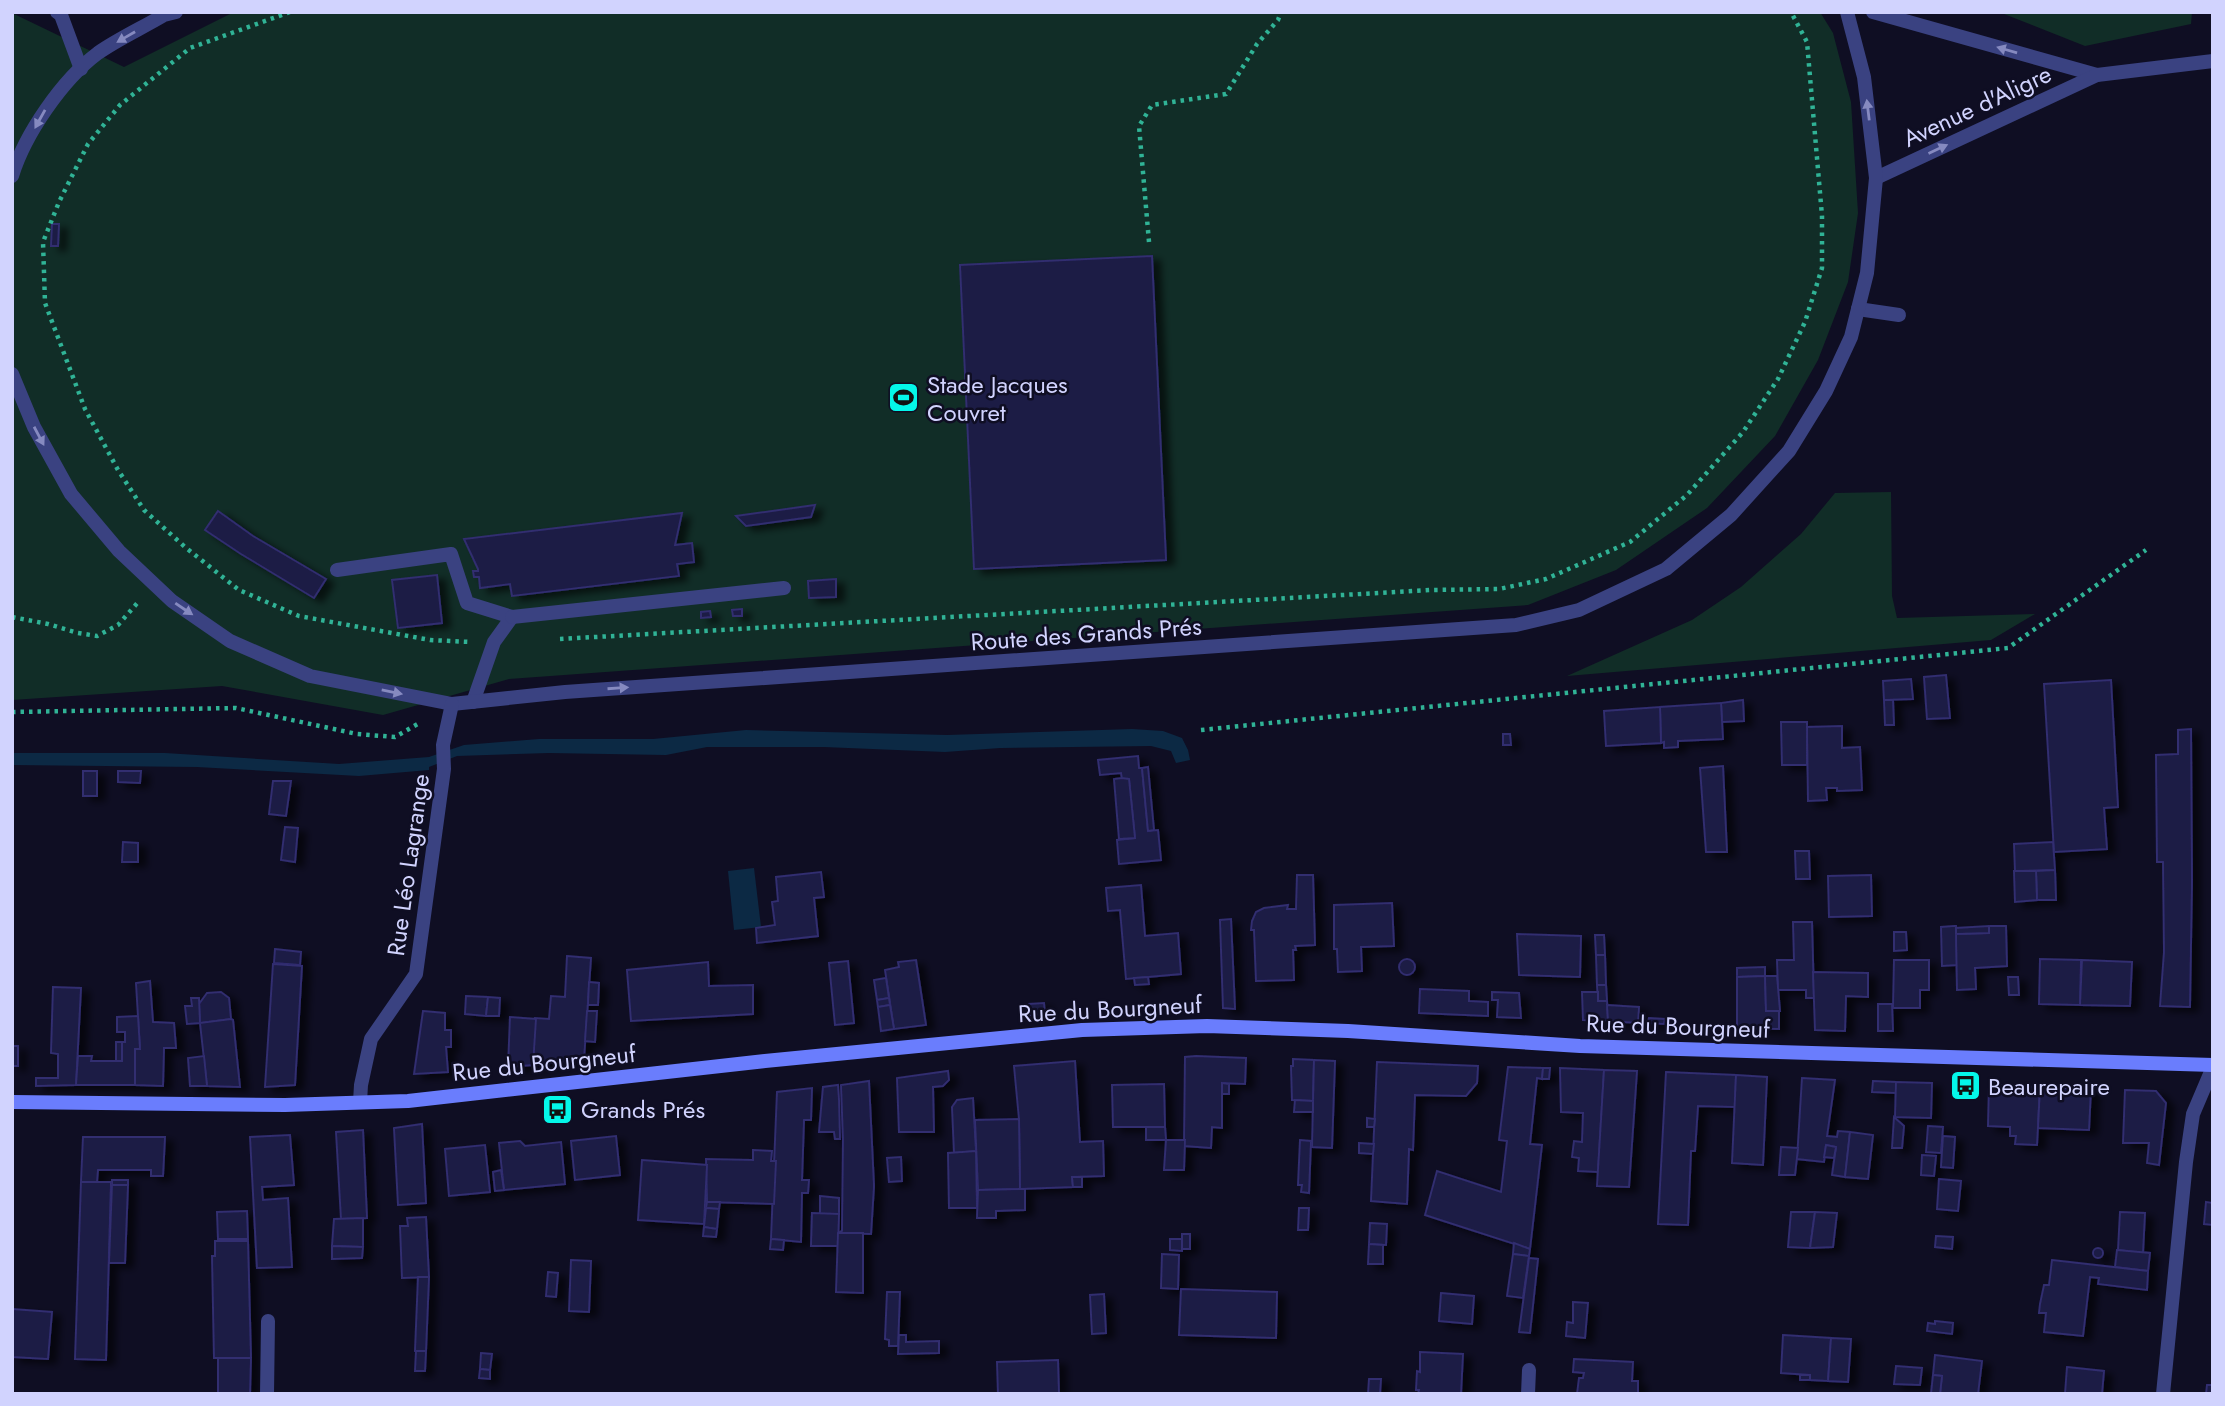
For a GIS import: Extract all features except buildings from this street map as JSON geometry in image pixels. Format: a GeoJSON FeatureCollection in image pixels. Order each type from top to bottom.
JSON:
{"type":"FeatureCollection","features":[{"type":"Feature","properties":{"kind":"main road","name":"Rue du Bourgneuf"},"geometry":{"type":"LineString","coordinates":[[12,1102],[285,1105],[408,1101],[1068,1031],[1207,1026],[1348,1031],[1580,1046],[2213,1066]]}},
{"type":"Feature","properties":{"kind":"street"},"geometry":{"type":"LineString","coordinates":[[57,12],[61,15],[81,69]]}},
{"type":"Feature","properties":{"kind":"street"},"geometry":{"type":"LineString","coordinates":[[12,176],[16,163],[45,110],[81,69],[98,53],[164,15],[176,12]]}},
{"type":"Feature","properties":{"kind":"street","name":"Route des Grands Prés"},"geometry":{"type":"LineString","coordinates":[[12,374],[34,426],[71,494],[119,551],[172,601],[230,641],[310,676],[452,704],[579,691],[1447,632],[1516,625],[1579,610],[1666,569],[1731,515],[1789,451],[1820,401],[1851,337],[1867,273],[1876,178],[1864,77],[1847,12]]}},
{"type":"Feature","properties":{"kind":"street","name":"Avenue d'Aligre"},"geometry":{"type":"LineString","coordinates":[[1873,12],[2097,75]]}},
{"type":"Feature","properties":{"kind":"street","name":"Avenue d'Aligre"},"geometry":{"type":"LineString","coordinates":[[1876,178],[2097,75],[2213,61]]}},
{"type":"Feature","properties":{"kind":"street"},"geometry":{"type":"LineString","coordinates":[[1858,309],[1899,315]]}},
{"type":"Feature","properties":{"kind":"street"},"geometry":{"type":"LineString","coordinates":[[337,570],[451,554],[467,603],[512,617],[784,588]]}},
{"type":"Feature","properties":{"kind":"street"},"geometry":{"type":"LineString","coordinates":[[473,702],[494,642],[512,617]]}},
{"type":"Feature","properties":{"kind":"street","name":"Rue Léo Lagrange"},"geometry":{"type":"LineString","coordinates":[[360,1102],[371,1039],[416,974],[444,769],[443,745],[452,704]]}},
{"type":"Feature","properties":{"kind":"street"},"geometry":{"type":"LineString","coordinates":[[2164,1394],[2193,1114],[2213,1066]]}},
{"type":"Feature","properties":{"kind":"street"},"geometry":{"type":"LineString","coordinates":[[267,1394],[268,1321]]}},
{"type":"Feature","properties":{"kind":"street"},"geometry":{"type":"LineString","coordinates":[[1528,1394],[1529,1370]]}},
{"type":"Feature","properties":{"kind":"path"},"geometry":{"type":"LineString","coordinates":[[290,12],[190,48],[120,105],[88,144],[59,202],[43,242],[45,303],[85,409],[118,470],[144,510],[239,590],[299,616],[430,640],[494,642]]}},
{"type":"Feature","properties":{"kind":"path"},"geometry":{"type":"LineString","coordinates":[[1149,242],[1139,126],[1144,115],[1152,105],[1226,94],[1281,12]]}},
{"type":"Feature","properties":{"kind":"path"},"geometry":{"type":"LineString","coordinates":[[550,639],[1431,590],[1499,589],[1546,579],[1630,542],[1687,495],[1743,432],[1778,379],[1805,322],[1822,268],[1822,216],[1807,42],[1791,12]]}},
{"type":"Feature","properties":{"kind":"path"},"geometry":{"type":"LineString","coordinates":[[1201,730],[2008,648],[2146,550]]}},
{"type":"Feature","properties":{"kind":"path"},"geometry":{"type":"LineString","coordinates":[[12,617],[97,636],[118,625],[152,582]]}},
{"type":"Feature","properties":{"kind":"path"},"geometry":{"type":"LineString","coordinates":[[12,712],[236,708],[357,734],[395,737],[452,704]]}},
{"type":"Feature","properties":{"kind":"green space","name":"Stade Jacques Couvret"},"geometry":{"type":"Polygon","coordinates":[[[234,12],[1820,12],[1833,33],[1851,102],[1858,213],[1848,282],[1818,360],[1775,436],[1707,508],[1616,570],[1528,605],[509,679],[383,715],[222,686],[12,700],[12,13],[124,67],[234,12]]]}},
{"type":"Feature","properties":{"kind":"green space"},"geometry":{"type":"Polygon","coordinates":[[[1999,12],[2192,12],[2191,24],[2085,46],[1999,12]]]}},
{"type":"Feature","properties":{"kind":"green space"},"geometry":{"type":"Polygon","coordinates":[[[1891,492],[1892,596],[1897,618],[2035,614],[1991,640],[1567,676],[1692,620],[1741,587],[1801,534],[1835,493],[1891,492]]]}},
{"type":"Feature","properties":{"kind":"water"},"geometry":{"type":"Polygon","coordinates":[[[1132,729],[1163,731],[1182,738],[1190,760],[1176,763],[1171,751],[1151,746],[1000,748],[945,752],[824,747],[707,747],[666,755],[549,753],[457,756],[429,767],[429,770],[359,776],[197,767],[12,765],[12,753],[165,753],[339,764],[429,757],[464,745],[539,739],[653,739],[746,730],[947,735],[1132,729]]]}},
{"type":"Feature","properties":{"kind":"water"},"geometry":{"type":"Polygon","coordinates":[[[754,868],[761,927],[734,930],[728,871],[754,868]]]}},
{"type":"Feature","properties":{"kind":"place","name":"Stade Jacques Couvret"},"geometry":{"type":"Point","coordinates":[904,398]}},
{"type":"Feature","properties":{"kind":"place","name":"Beaurepaire"},"geometry":{"type":"Point","coordinates":[1965,1086]}},
{"type":"Feature","properties":{"kind":"place","name":"Grands Prés"},"geometry":{"type":"Point","coordinates":[558,1109]}}]}
